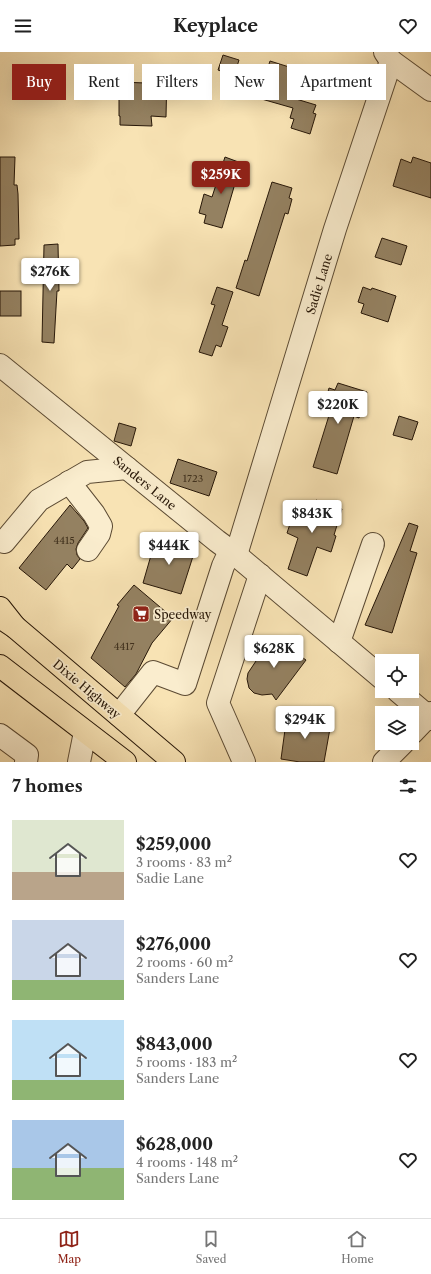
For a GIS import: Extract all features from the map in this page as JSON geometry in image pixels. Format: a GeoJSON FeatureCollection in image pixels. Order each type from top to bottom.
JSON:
{"type":"FeatureCollection","features":[{"type":"Feature","properties":{"kind":"main road","name":"Dixie Highway"},"geometry":{"type":"LineString","coordinates":[[0,608],[7,622],[174,762]]}},
{"type":"Feature","properties":{"kind":"main road"},"geometry":{"type":"LineString","coordinates":[[0,666],[125,762]]}},
{"type":"Feature","properties":{"kind":"street","name":"Sadie Lane"},"geometry":{"type":"LineString","coordinates":[[119,715],[153,672],[185,684],[223,566],[233,553],[388,57],[431,90]]}},
{"type":"Feature","properties":{"kind":"street","name":"Sanders Lane"},"geometry":{"type":"LineString","coordinates":[[0,365],[260,575],[375,672]]}},
{"type":"Feature","properties":{"kind":"street"},"geometry":{"type":"LineString","coordinates":[[4,542],[39,500],[87,472],[127,468]]}},
{"type":"Feature","properties":{"kind":"street"},"geometry":{"type":"LineString","coordinates":[[69,482],[94,514],[101,526],[100,534],[88,550]]}},
{"type":"Feature","properties":{"kind":"street"},"geometry":{"type":"LineString","coordinates":[[339,642],[373,544]]}},
{"type":"Feature","properties":{"kind":"street"},"geometry":{"type":"LineString","coordinates":[[244,762],[218,703],[260,575]]}},
{"type":"Feature","properties":{"kind":"street"},"geometry":{"type":"LineString","coordinates":[[407,698],[430,716],[419,726]]}},
{"type":"Feature","properties":{"kind":"street"},"geometry":{"type":"LineString","coordinates":[[79,762],[86,732]]}},
{"type":"Feature","properties":{"kind":"street"},"geometry":{"type":"LineString","coordinates":[[0,735],[27,755],[26,762]]}},
{"type":"Feature","properties":{"kind":"street"},"geometry":{"type":"LineString","coordinates":[[384,762],[396,750]]}},
{"type":"Feature","properties":{"kind":"building"},"geometry":{"type":"Polygon","coordinates":[[[223,55],[239,60],[238,64],[220,64],[223,55]]]}},
{"type":"Feature","properties":{"kind":"building"},"geometry":{"type":"Polygon","coordinates":[[[270,61],[287,66],[287,100],[299,100],[316,105],[313,113],[316,114],[310,134],[291,128],[294,119],[290,118],[293,108],[265,100],[279,100],[279,64],[269,64],[270,61]]]}},
{"type":"Feature","properties":{"kind":"building"},"geometry":{"type":"Polygon","coordinates":[[[134,83],[142,83],[142,100],[166,100],[166,117],[151,116],[152,126],[120,125],[119,100],[134,100],[134,83]]]}},
{"type":"Feature","properties":{"kind":"building"},"geometry":{"type":"Polygon","coordinates":[[[0,157],[15,157],[14,185],[17,185],[18,194],[19,239],[15,239],[15,245],[0,246],[0,157]]]}},
{"type":"Feature","properties":{"kind":"building"},"geometry":{"type":"Polygon","coordinates":[[[225,157],[241,163],[222,228],[204,223],[206,215],[199,213],[204,194],[212,197],[225,157]]]}},
{"type":"Feature","properties":{"kind":"building"},"geometry":{"type":"Polygon","coordinates":[[[413,157],[431,163],[431,198],[393,186],[401,159],[411,163],[413,157]]]}},
{"type":"Feature","properties":{"kind":"building"},"geometry":{"type":"Polygon","coordinates":[[[272,182],[292,188],[289,198],[292,199],[288,214],[285,213],[259,296],[236,288],[245,260],[247,261],[272,182]]]}},
{"type":"Feature","properties":{"kind":"building"},"geometry":{"type":"Polygon","coordinates":[[[382,238],[407,246],[401,265],[375,257],[382,238]]]}},
{"type":"Feature","properties":{"kind":"building"},"geometry":{"type":"Polygon","coordinates":[[[58,244],[59,291],[57,291],[54,343],[42,342],[44,245],[58,244]]]}},
{"type":"Feature","properties":{"kind":"building"},"geometry":{"type":"Polygon","coordinates":[[[217,287],[233,292],[222,325],[228,327],[221,347],[216,345],[212,356],[199,352],[215,305],[211,304],[217,287]]]}},
{"type":"Feature","properties":{"kind":"building"},"geometry":{"type":"Polygon","coordinates":[[[363,287],[371,290],[372,288],[396,296],[388,322],[361,313],[364,304],[358,302],[363,287]]]}},
{"type":"Feature","properties":{"kind":"building"},"geometry":{"type":"Polygon","coordinates":[[[0,291],[21,291],[21,316],[0,316],[0,291]]]}},
{"type":"Feature","properties":{"kind":"building"},"geometry":{"type":"Polygon","coordinates":[[[338,383],[367,392],[359,418],[354,416],[337,474],[313,467],[331,409],[324,407],[329,388],[335,390],[338,383]]]}},
{"type":"Feature","properties":{"kind":"building"},"geometry":{"type":"Polygon","coordinates":[[[399,416],[418,422],[412,440],[393,435],[399,416]]]}},
{"type":"Feature","properties":{"kind":"building"},"geometry":{"type":"Polygon","coordinates":[[[119,423],[136,428],[131,446],[114,441],[119,423]]]}},
{"type":"Feature","properties":{"kind":"building"},"geometry":{"type":"Polygon","coordinates":[[[178,459],[217,472],[209,496],[170,483],[178,459]]]}},
{"type":"Feature","properties":{"kind":"building"},"geometry":{"type":"Polygon","coordinates":[[[316,500],[342,509],[334,535],[336,536],[331,552],[317,547],[307,576],[288,569],[298,538],[287,533],[295,509],[299,510],[299,507],[310,511],[312,506],[314,507],[316,500]]]}},
{"type":"Feature","properties":{"kind":"building"},"geometry":{"type":"Polygon","coordinates":[[[70,505],[88,528],[78,543],[76,549],[77,555],[80,559],[72,569],[67,564],[46,590],[19,568],[70,505]]]}},
{"type":"Feature","properties":{"kind":"building"},"geometry":{"type":"Polygon","coordinates":[[[409,523],[418,526],[410,551],[417,553],[392,633],[365,625],[409,523]]]}},
{"type":"Feature","properties":{"kind":"building"},"geometry":{"type":"Polygon","coordinates":[[[156,538],[195,550],[181,594],[143,583],[156,538]]]}},
{"type":"Feature","properties":{"kind":"building"},"geometry":{"type":"Polygon","coordinates":[[[134,585],[173,618],[152,643],[136,674],[125,687],[91,658],[119,606],[117,605],[134,585]]]}},
{"type":"Feature","properties":{"kind":"building"},"geometry":{"type":"Polygon","coordinates":[[[272,637],[306,660],[276,700],[272,694],[262,695],[254,693],[249,688],[247,679],[248,673],[272,637]]]}},
{"type":"Feature","properties":{"kind":"building"},"geometry":{"type":"Polygon","coordinates":[[[287,715],[331,723],[324,762],[300,762],[281,759],[287,715]]]}},
{"type":"Feature","properties":{"kind":"place","name":"Speedway"},"geometry":{"type":"Point","coordinates":[141,614]}}]}
